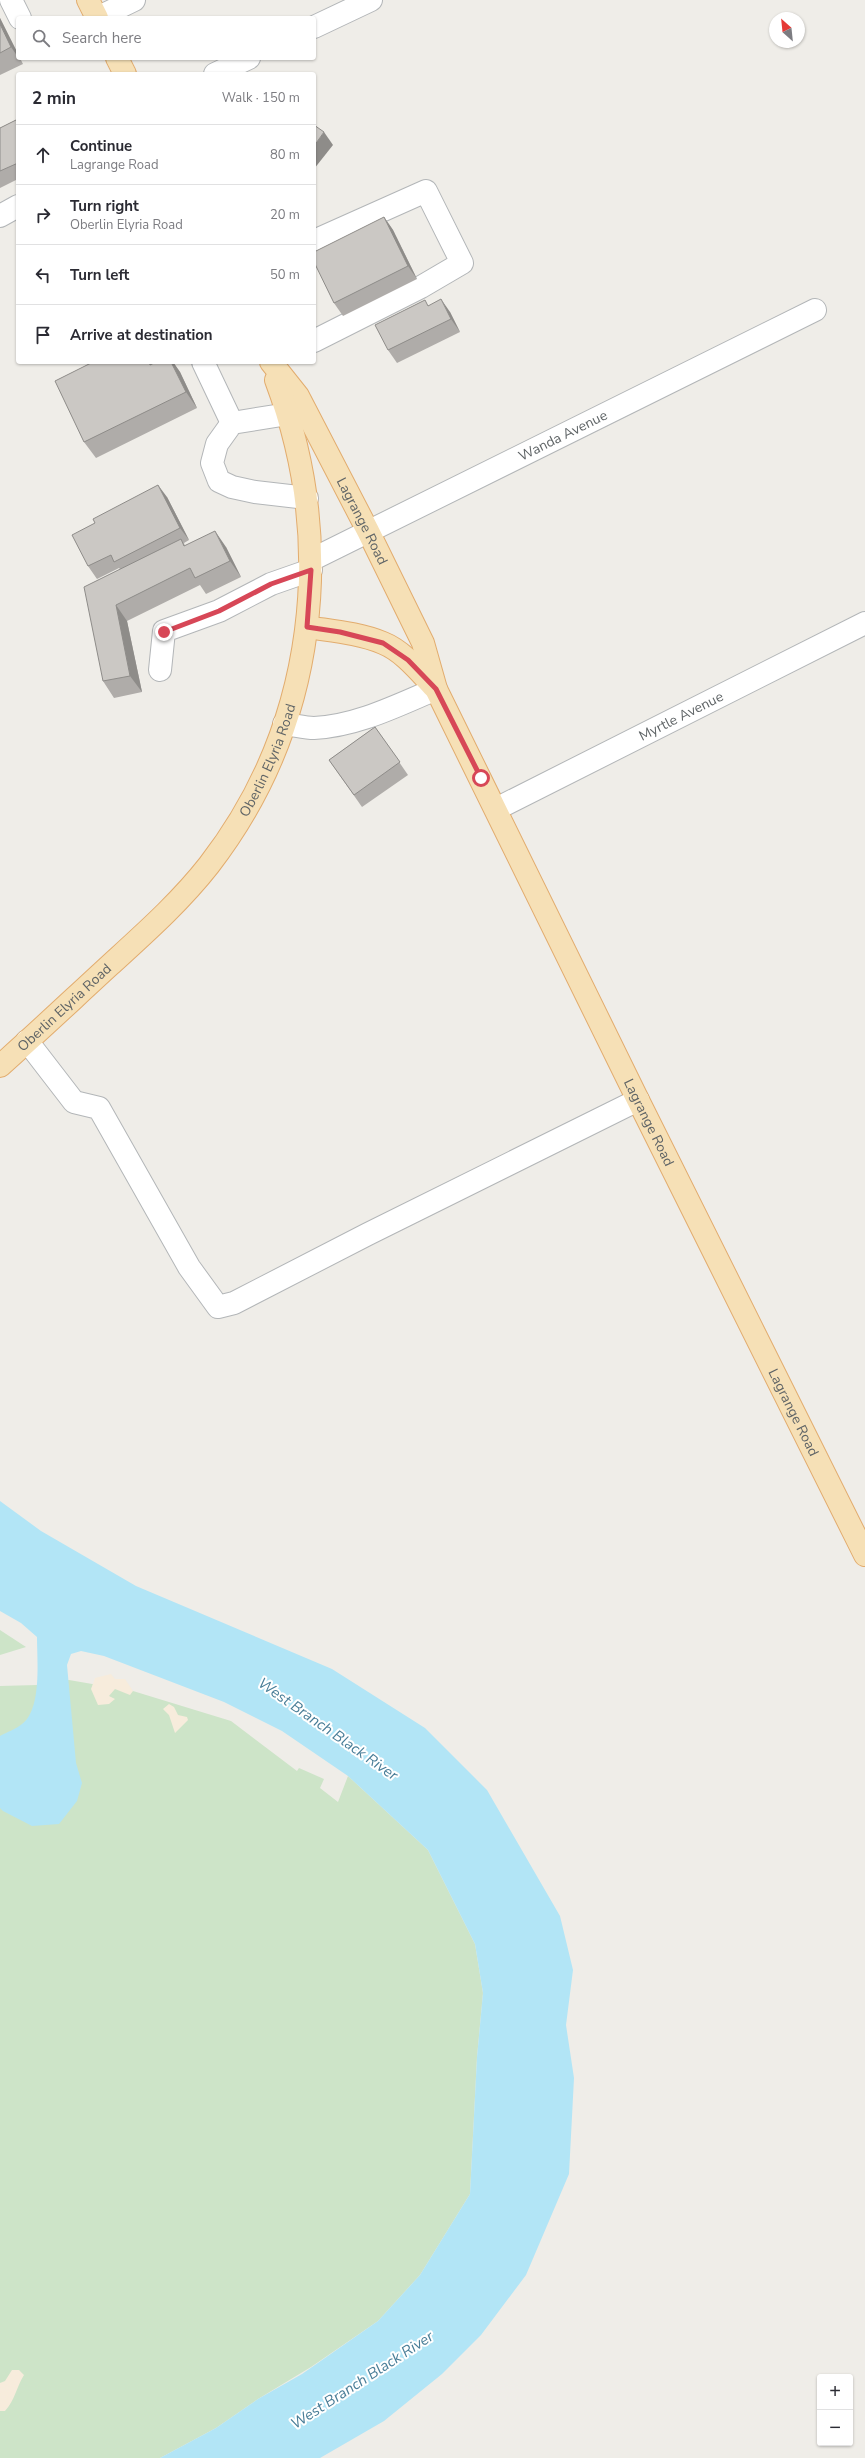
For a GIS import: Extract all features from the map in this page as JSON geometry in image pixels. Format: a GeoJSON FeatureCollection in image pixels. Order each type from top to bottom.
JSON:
{"type":"FeatureCollection","features":[{"type":"Feature","properties":{"kind":"main road"},"geometry":{"type":"LineString","coordinates":[[88,0],[96,16]]}},
{"type":"Feature","properties":{"kind":"main road"},"geometry":{"type":"LineString","coordinates":[[118,60],[124,72]]}},
{"type":"Feature","properties":{"kind":"main road","name":"Oberlin Elyria Road"},"geometry":{"type":"LineString","coordinates":[[0,1066],[150,928],[181,897],[209,864],[234,829],[255,791],[284,724],[299,670],[307,627],[311,565],[307,498],[299,455],[288,414],[271,364]]}},
{"type":"Feature","properties":{"kind":"main road","name":"Lagrange Road"},"geometry":{"type":"LineString","coordinates":[[272,364],[298,396],[368,531],[423,643],[436,689],[638,1100],[865,1555]]}},
{"type":"Feature","properties":{"kind":"main road","name":"Lagrange Road"},"geometry":{"type":"LineString","coordinates":[[307,627],[340,632],[383,643],[408,660],[436,689]]}},
{"type":"Feature","properties":{"kind":"street"},"geometry":{"type":"LineString","coordinates":[[11,0],[19,16]]}},
{"type":"Feature","properties":{"kind":"street"},"geometry":{"type":"LineString","coordinates":[[101,16],[134,0]]}},
{"type":"Feature","properties":{"kind":"street"},"geometry":{"type":"LineString","coordinates":[[316,26],[371,0]]}},
{"type":"Feature","properties":{"kind":"street"},"geometry":{"type":"LineString","coordinates":[[219,72],[245,60]]}},
{"type":"Feature","properties":{"kind":"street"},"geometry":{"type":"LineString","coordinates":[[316,240],[426,191],[462,263],[421,287],[316,340]]}},
{"type":"Feature","properties":{"kind":"street"},"geometry":{"type":"LineString","coordinates":[[0,216],[16,207]]}},
{"type":"Feature","properties":{"kind":"street","name":"Wanda Avenue"},"geometry":{"type":"LineString","coordinates":[[160,670],[164,632],[219,611],[311,565],[368,531],[815,310]]}},
{"type":"Feature","properties":{"kind":"street"},"geometry":{"type":"LineString","coordinates":[[204,364],[232,423]]}},
{"type":"Feature","properties":{"kind":"street"},"geometry":{"type":"LineString","coordinates":[[288,414],[232,423],[217,444],[212,463],[219,481],[232,487],[255,492],[307,498]]}},
{"type":"Feature","properties":{"kind":"street","name":"Myrtle Avenue"},"geometry":{"type":"LineString","coordinates":[[496,809],[865,623]]}},
{"type":"Feature","properties":{"kind":"street"},"geometry":{"type":"LineString","coordinates":[[284,724],[313,728],[339,725],[381,713],[436,689]]}},
{"type":"Feature","properties":{"kind":"street"},"geometry":{"type":"LineString","coordinates":[[27,1041],[74,1102],[99,1108],[189,1267],[218,1307],[234,1303],[368,1234],[638,1100]]}},
{"type":"Feature","properties":{"kind":"green space"},"geometry":{"type":"Polygon","coordinates":[[[0,1630],[26,1647],[0,1655],[0,1630]]]}},
{"type":"Feature","properties":{"kind":"green space"},"geometry":{"type":"Polygon","coordinates":[[[69,1680],[133,1691],[231,1721],[297,1771],[299,1768],[324,1779],[320,1788],[338,1802],[348,1776],[428,1850],[475,1944],[483,1993],[477,2057],[470,2194],[420,2275],[378,2321],[311,2367],[258,2399],[216,2428],[160,2458],[0,2458],[0,1686],[37,1685],[69,1680]]]}},
{"type":"Feature","properties":{"kind":"sand"},"geometry":{"type":"Polygon","coordinates":[[[111,1674],[115,1679],[125,1679],[133,1691],[130,1695],[115,1689],[109,1696],[115,1699],[109,1704],[98,1705],[91,1689],[95,1678],[111,1674]]]}},
{"type":"Feature","properties":{"kind":"sand"},"geometry":{"type":"Polygon","coordinates":[[[169,1704],[174,1707],[178,1715],[187,1717],[188,1720],[175,1733],[169,1715],[163,1709],[169,1704]]]}},
{"type":"Feature","properties":{"kind":"sand"},"geometry":{"type":"Polygon","coordinates":[[[12,2370],[19,2370],[24,2375],[8,2407],[5,2411],[0,2411],[0,2383],[5,2381],[12,2370]]]}},
{"type":"Feature","properties":{"kind":"water","name":"West Branch Black River"},"geometry":{"type":"Polygon","coordinates":[[[0,1501],[41,1531],[136,1586],[332,1669],[425,1728],[487,1790],[560,1916],[573,1970],[566,2025],[574,2078],[569,2174],[526,2275],[481,2335],[442,2374],[384,2421],[320,2458],[160,2458],[216,2428],[258,2399],[302,2374],[378,2321],[420,2275],[470,2194],[477,2057],[483,1993],[475,1944],[428,1850],[348,1776],[282,1731],[224,1702],[104,1656],[81,1651],[71,1654],[67,1665],[76,1763],[82,1783],[77,1801],[59,1824],[32,1826],[3,1811],[0,1808],[0,1736],[20,1726],[28,1717],[33,1707],[37,1684],[37,1637],[21,1623],[0,1611],[0,1501]]]}},
{"type":"Feature","properties":{"kind":"building"},"geometry":{"type":"Polygon","coordinates":[[[0,24],[11,47],[0,53],[0,24]]]}},
{"type":"Feature","properties":{"kind":"building"},"geometry":{"type":"Polygon","coordinates":[[[16,120],[16,164],[0,171],[0,128],[16,120]]]}},
{"type":"Feature","properties":{"kind":"building"},"geometry":{"type":"Polygon","coordinates":[[[316,126],[324,132],[316,143],[316,126]]]}},
{"type":"Feature","properties":{"kind":"building"},"geometry":{"type":"Polygon","coordinates":[[[384,217],[408,266],[334,303],[316,266],[316,251],[384,217]]]}},
{"type":"Feature","properties":{"kind":"building"},"geometry":{"type":"Polygon","coordinates":[[[441,299],[451,319],[388,350],[375,325],[425,300],[428,306],[441,299]]]}},
{"type":"Feature","properties":{"kind":"building"},"geometry":{"type":"Polygon","coordinates":[[[89,364],[172,364],[186,392],[84,442],[55,381],[89,364]]]}},
{"type":"Feature","properties":{"kind":"building"},"geometry":{"type":"Polygon","coordinates":[[[158,485],[180,528],[114,562],[111,555],[88,566],[72,535],[95,523],[93,519],[158,485]]]}},
{"type":"Feature","properties":{"kind":"building"},"geometry":{"type":"Polygon","coordinates":[[[215,531],[230,561],[195,578],[190,568],[116,605],[130,676],[103,681],[84,587],[181,539],[184,546],[215,531]]]}},
{"type":"Feature","properties":{"kind":"building"},"geometry":{"type":"Polygon","coordinates":[[[375,727],[400,762],[354,795],[329,760],[375,727]]]}},
{"type":"Feature","properties":{"kind":"route"},"geometry":{"type":"LineString","coordinates":[[164,632],[219,611],[271,584],[311,570],[307,627],[355,635],[383,643],[408,660],[436,689],[481,778]]}}]}
